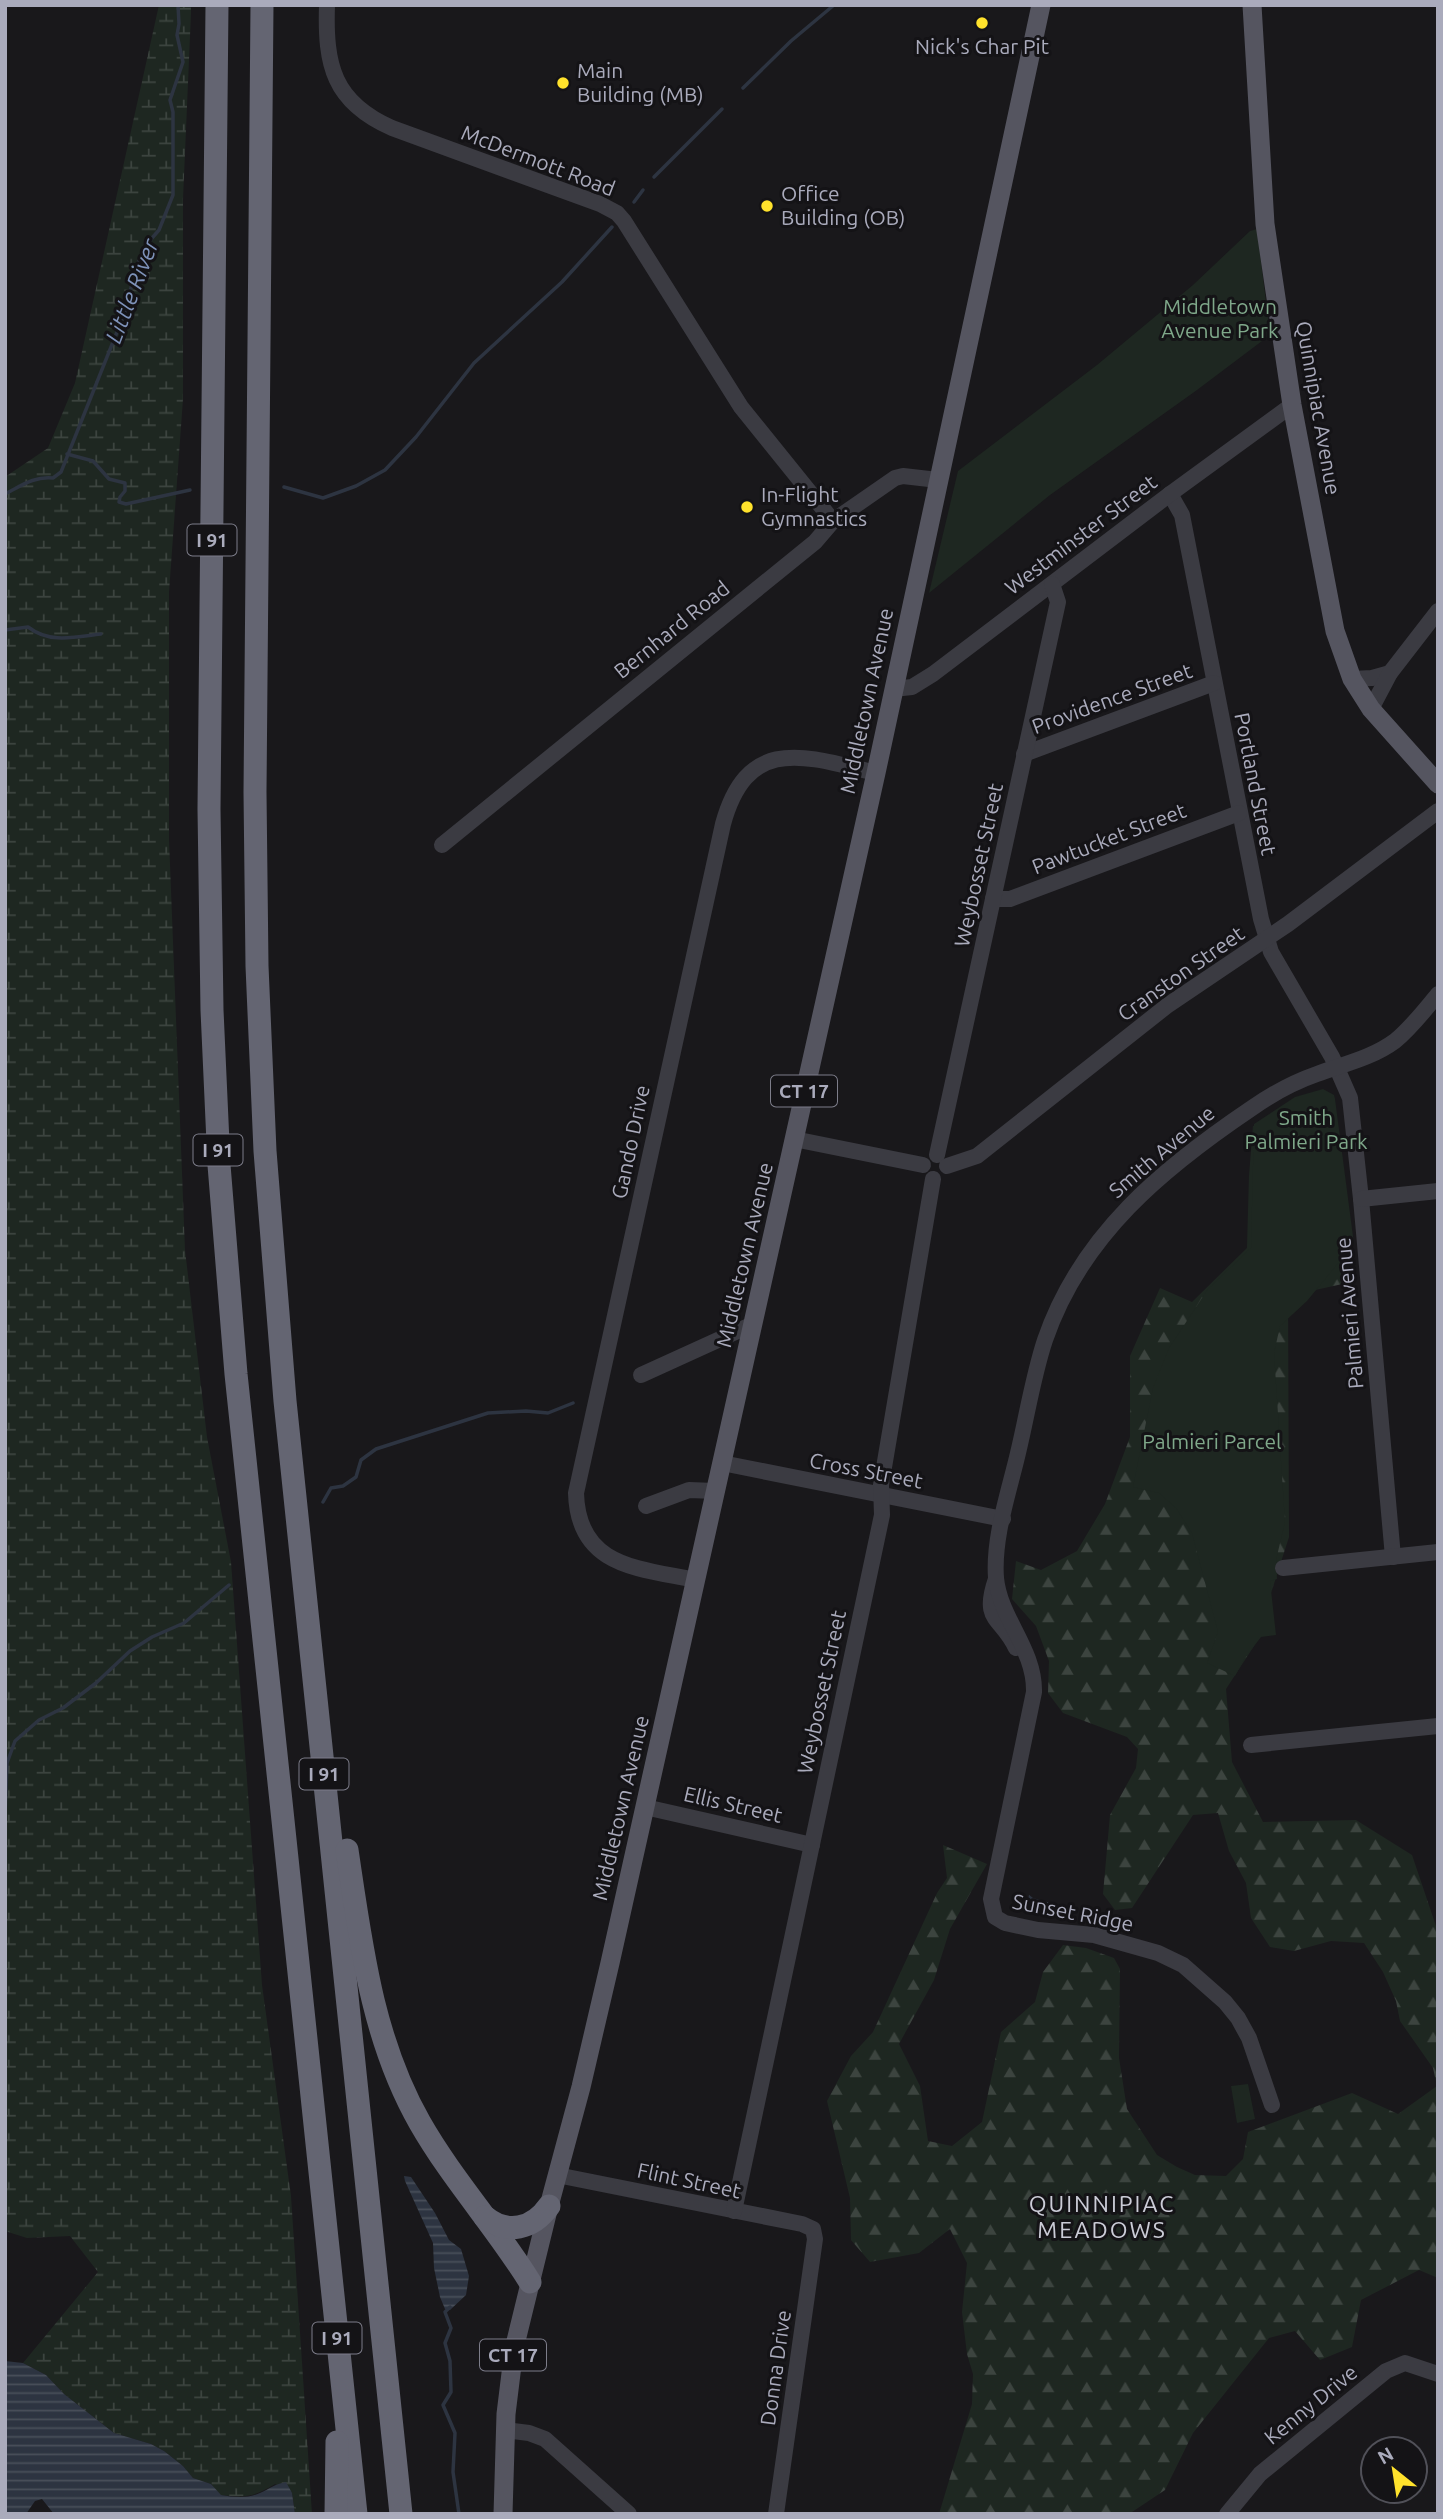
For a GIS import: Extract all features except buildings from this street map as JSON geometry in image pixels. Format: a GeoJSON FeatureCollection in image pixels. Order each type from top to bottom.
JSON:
{"type":"FeatureCollection","features":[{"type":"Feature","properties":{"kind":"highway","name":"I 91"},"geometry":{"type":"LineString","coordinates":[[217,5],[209,810],[211,983],[217,1126],[236,1374],[356,2514]]}},
{"type":"Feature","properties":{"kind":"highway","name":"I 91"},"geometry":{"type":"LineString","coordinates":[[262,5],[256,778],[259,1034],[274,1292],[401,2514]]}},
{"type":"Feature","properties":{"kind":"highway"},"geometry":{"type":"LineString","coordinates":[[327,1806],[346,1847],[365,1964],[377,2016],[394,2067],[427,2135],[530,2281]]}},
{"type":"Feature","properties":{"kind":"highway"},"geometry":{"type":"LineString","coordinates":[[485,2217],[501,2227],[519,2227],[540,2217],[549,2206]]}},
{"type":"Feature","properties":{"kind":"highway"},"geometry":{"type":"LineString","coordinates":[[336,2514],[335,2451],[345,2409]]}},
{"type":"Feature","properties":{"kind":"main road","name":"Middletown Avenue"},"geometry":{"type":"LineString","coordinates":[[503,2514],[505,2430],[514,2349],[582,2087],[645,1807],[876,773],[1041,5]]}},
{"type":"Feature","properties":{"kind":"main road","name":"Quinnipiac Avenue"},"geometry":{"type":"LineString","coordinates":[[1252,5],[1265,224],[1292,405],[1335,631],[1352,678],[1371,709],[1438,784]]}},
{"type":"Feature","properties":{"kind":"street","name":"McDermott Road"},"geometry":{"type":"LineString","coordinates":[[327,5],[331,70],[348,99],[363,113],[402,132],[600,204],[617,213],[740,407],[833,521]]}},
{"type":"Feature","properties":{"kind":"street","name":"Westminster Street"},"geometry":{"type":"LineString","coordinates":[[893,689],[912,687],[933,674],[1292,405]]}},
{"type":"Feature","properties":{"kind":"street","name":"Bernhard Road"},"geometry":{"type":"LineString","coordinates":[[442,845],[805,550],[833,521],[895,478],[903,476],[938,480]]}},
{"type":"Feature","properties":{"kind":"street","name":"Portland Street"},"geometry":{"type":"LineString","coordinates":[[1170,494],[1182,515],[1239,813],[1267,939],[1271,952],[1338,1068]]}},
{"type":"Feature","properties":{"kind":"street","name":"Weybosset Street"},"geometry":{"type":"LineString","coordinates":[[942,1161],[993,899],[1058,602],[1052,584]]}},
{"type":"Feature","properties":{"kind":"street"},"geometry":{"type":"LineString","coordinates":[[1371,709],[1390,673],[1438,611]]}},
{"type":"Feature","properties":{"kind":"street"},"geometry":{"type":"LineString","coordinates":[[1352,678],[1372,678],[1390,673]]}},
{"type":"Feature","properties":{"kind":"street","name":"Providence Street"},"geometry":{"type":"LineString","coordinates":[[1024,754],[1214,683]]}},
{"type":"Feature","properties":{"kind":"street","name":"Gando Drive"},"geometry":{"type":"LineString","coordinates":[[695,1580],[629,1566],[602,1554],[586,1536],[577,1507],[576,1493],[723,824],[733,793],[742,781],[766,763],[797,756],[876,773]]}},
{"type":"Feature","properties":{"kind":"street","name":"Cranston Street"},"geometry":{"type":"LineString","coordinates":[[942,1161],[977,1156],[1168,1005],[1267,939],[1438,811]]}},
{"type":"Feature","properties":{"kind":"street","name":"Pawtucket Street"},"geometry":{"type":"LineString","coordinates":[[993,899],[1010,899],[1239,813]]}},
{"type":"Feature","properties":{"kind":"street","name":"Smith Avenue"},"geometry":{"type":"LineString","coordinates":[[1003,1519],[1045,1340],[1060,1303],[1101,1237],[1153,1182],[1235,1119],[1286,1087],[1366,1057],[1395,1041],[1438,994]]}},
{"type":"Feature","properties":{"kind":"street","name":"Palmieri Avenue"},"geometry":{"type":"LineString","coordinates":[[1338,1068],[1350,1098],[1393,1556]]}},
{"type":"Feature","properties":{"kind":"street"},"geometry":{"type":"LineString","coordinates":[[794,1139],[923,1165]]}},
{"type":"Feature","properties":{"kind":"street"},"geometry":{"type":"LineString","coordinates":[[927,1158],[942,1161],[943,1176],[933,1179],[926,1175],[923,1165],[927,1158]]}},
{"type":"Feature","properties":{"kind":"street","name":"Weybosset Street"},"geometry":{"type":"LineString","coordinates":[[734,2211],[836,1719],[882,1514],[880,1495],[933,1179]]}},
{"type":"Feature","properties":{"kind":"street"},"geometry":{"type":"LineString","coordinates":[[1361,1199],[1438,1191]]}},
{"type":"Feature","properties":{"kind":"street"},"geometry":{"type":"LineString","coordinates":[[641,1375],[752,1324]]}},
{"type":"Feature","properties":{"kind":"street","name":"Cross Street"},"geometry":{"type":"LineString","coordinates":[[722,1463],[1003,1519]]}},
{"type":"Feature","properties":{"kind":"street"},"geometry":{"type":"LineString","coordinates":[[646,1506],[689,1490],[715,1492]]}},
{"type":"Feature","properties":{"kind":"street","name":"Sunset Ridge"},"geometry":{"type":"LineString","coordinates":[[1003,1519],[996,1579],[990,1600],[991,1611],[1013,1641],[1021,1658],[1031,1668],[1034,1699],[991,1899],[993,1915],[999,1920],[1028,1928],[1105,1937],[1158,1953],[1183,1965],[1229,2006],[1238,2018],[1249,2039],[1272,2105]]}},
{"type":"Feature","properties":{"kind":"street"},"geometry":{"type":"LineString","coordinates":[[1283,1568],[1438,1552]]}},
{"type":"Feature","properties":{"kind":"street"},"geometry":{"type":"LineString","coordinates":[[1251,1745],[1438,1726]]}},
{"type":"Feature","properties":{"kind":"street","name":"Ellis Street"},"geometry":{"type":"LineString","coordinates":[[645,1807],[812,1845]]}},
{"type":"Feature","properties":{"kind":"street","name":"Flint Street"},"geometry":{"type":"LineString","coordinates":[[557,2175],[802,2224],[813,2229]]}},
{"type":"Feature","properties":{"kind":"street","name":"Donna Drive"},"geometry":{"type":"LineString","coordinates":[[776,2514],[815,2239],[813,2229]]}},
{"type":"Feature","properties":{"kind":"street","name":"Kenny Drive"},"geometry":{"type":"LineString","coordinates":[[1227,2514],[1260,2474],[1387,2371],[1405,2363],[1438,2374]]}},
{"type":"Feature","properties":{"kind":"street"},"geometry":{"type":"LineString","coordinates":[[505,2430],[529,2433],[545,2440],[629,2514]]}},
{"type":"Feature","properties":{"kind":"green space"},"geometry":{"type":"Polygon","coordinates":[[[159,5],[191,5],[183,199],[183,399],[169,592],[169,839],[185,1250],[207,1437],[231,1562],[262,1985],[291,2196],[312,2514],[295,2514],[292,2493],[275,2484],[249,2496],[220,2495],[211,2484],[193,2478],[164,2451],[151,2444],[114,2433],[64,2394],[46,2375],[23,2363],[98,2272],[70,2236],[27,2238],[5,2231],[5,477],[48,448],[75,383],[159,5]]]}},
{"type":"Feature","properties":{"kind":"green space","name":"Middletown Avenue Park"},"geometry":{"type":"Polygon","coordinates":[[[1257,229],[1270,335],[1050,495],[929,593],[958,471],[1097,365],[1193,285],[1250,231],[1257,229]]]}},
{"type":"Feature","properties":{"kind":"green space","name":"Palmieri Parcel"},"geometry":{"type":"Polygon","coordinates":[[[1323,1089],[1334,1095],[1335,1099],[1354,1244],[1307,1301],[1280,1326],[1274,1353],[1285,1522],[1276,1560],[1277,1579],[1270,1581],[1276,1635],[1261,1637],[1235,1676],[1207,1663],[1218,1632],[1192,1533],[1176,1508],[1159,1493],[1133,1487],[1153,1388],[1169,1348],[1208,1289],[1251,1248],[1254,1124],[1295,1097],[1323,1089]]]}},
{"type":"Feature","properties":{"kind":"green space"},"geometry":{"type":"Polygon","coordinates":[[[1253,1126],[1261,1126],[1345,1227],[1356,1281],[1288,1296],[1289,1537],[1254,1646],[1226,1689],[1232,1762],[1263,1822],[1356,1820],[1412,1855],[1438,1932],[1438,2278],[1419,2270],[1361,2300],[1352,2347],[1320,2360],[1295,2331],[1269,2338],[1193,2433],[1165,2490],[1129,2514],[939,2514],[972,2404],[973,2374],[967,2354],[962,2312],[967,2263],[950,2229],[919,2253],[870,2262],[851,2240],[850,2198],[827,2101],[851,2056],[873,2032],[937,1893],[947,1878],[943,1845],[987,1864],[950,1929],[934,1980],[899,2044],[920,2086],[928,2141],[952,2146],[982,2122],[1001,2032],[1035,2002],[1043,1972],[1063,1945],[1086,1948],[1114,1958],[1120,1969],[1119,2058],[1127,2109],[1157,2155],[1195,2175],[1226,2176],[1243,2159],[1248,2132],[1352,2093],[1398,2114],[1437,2086],[1433,2068],[1400,2021],[1396,2001],[1383,1972],[1364,1943],[1331,1941],[1294,1951],[1270,1947],[1251,1918],[1246,1883],[1229,1851],[1218,1813],[1193,1815],[1132,1908],[1115,1910],[1103,1894],[1110,1815],[1136,1768],[1138,1749],[1127,1737],[1063,1713],[1048,1693],[1049,1661],[1036,1626],[1012,1599],[1016,1561],[1041,1570],[1077,1551],[1105,1504],[1130,1437],[1130,1356],[1160,1288],[1192,1302],[1247,1248],[1253,1126]]]}},
{"type":"Feature","properties":{"kind":"green space"},"geometry":{"type":"Polygon","coordinates":[[[1248,2084],[1255,2119],[1237,2123],[1231,2086],[1248,2084]]]}},
{"type":"Feature","properties":{"kind":"water"},"geometry":{"type":"Polygon","coordinates":[[[1029,1895],[1058,1905],[1056,1913],[1026,1909],[1029,1895]]]}},
{"type":"Feature","properties":{"kind":"water"},"geometry":{"type":"Polygon","coordinates":[[[404,2176],[411,2177],[449,2240],[461,2249],[469,2276],[466,2295],[450,2310],[445,2309],[440,2297],[434,2268],[433,2243],[404,2176]]]}},
{"type":"Feature","properties":{"kind":"water"},"geometry":{"type":"Polygon","coordinates":[[[5,2361],[23,2363],[46,2375],[64,2394],[114,2433],[151,2444],[164,2451],[193,2478],[211,2484],[221,2495],[250,2496],[286,2482],[292,2493],[295,2514],[54,2514],[42,2499],[35,2501],[26,2514],[5,2514],[5,2361]]]}},
{"type":"Feature","properties":{"kind":"waterway","name":"Little River"},"geometry":{"type":"LineString","coordinates":[[5,494],[34,480],[53,478],[61,472],[125,312],[136,268],[146,245],[159,230],[173,195],[173,112],[170,100],[183,62],[177,35],[178,5]]}},
{"type":"Feature","properties":{"kind":"waterway"},"geometry":{"type":"LineString","coordinates":[[743,88],[791,41],[834,5]]}},
{"type":"Feature","properties":{"kind":"waterway"},"geometry":{"type":"LineString","coordinates":[[654,177],[722,109]]}},
{"type":"Feature","properties":{"kind":"waterway"},"geometry":{"type":"LineString","coordinates":[[634,202],[643,190]]}},
{"type":"Feature","properties":{"kind":"waterway"},"geometry":{"type":"LineString","coordinates":[[284,487],[323,498],[356,486],[385,470],[416,437],[474,363],[562,282],[612,227]]}},
{"type":"Feature","properties":{"kind":"waterway"},"geometry":{"type":"LineString","coordinates":[[67,454],[93,461],[109,479],[125,483],[125,491],[119,502],[126,504],[190,490]]}},
{"type":"Feature","properties":{"kind":"waterway"},"geometry":{"type":"LineString","coordinates":[[5,630],[28,627],[45,636],[63,638],[101,634]]}},
{"type":"Feature","properties":{"kind":"waterway"},"geometry":{"type":"LineString","coordinates":[[323,1502],[331,1488],[343,1486],[356,1477],[361,1460],[376,1449],[488,1413],[548,1413],[573,1403]]}},
{"type":"Feature","properties":{"kind":"waterway"},"geometry":{"type":"LineString","coordinates":[[5,1816],[7,1763],[15,1741],[39,1720],[63,1708],[96,1683],[130,1651],[152,1637],[184,1623],[229,1585]]}},
{"type":"Feature","properties":{"kind":"waterway"},"geometry":{"type":"LineString","coordinates":[[450,2307],[445,2312],[451,2328],[445,2343],[450,2361],[451,2392],[443,2405],[455,2433],[453,2472],[459,2514]]}},
{"type":"Feature","properties":{"kind":"place","name":"Nick's Char Pit"},"geometry":{"type":"Point","coordinates":[982,23]}},
{"type":"Feature","properties":{"kind":"place","name":"Main Building (MB)"},"geometry":{"type":"Point","coordinates":[563,83]}},
{"type":"Feature","properties":{"kind":"place","name":"Office Building (OB)"},"geometry":{"type":"Point","coordinates":[767,206]}},
{"type":"Feature","properties":{"kind":"place","name":"In-Flight Gymnastics"},"geometry":{"type":"Point","coordinates":[747,507]}},
{"type":"Feature","properties":{"kind":"district","name":"QUINNIPIAC MEADOWS"},"geometry":{"type":"Point","coordinates":[1102,2217]}},
{"type":"Feature","properties":{"kind":"park label","name":"Smith Palmieri Park"},"geometry":{"type":"Point","coordinates":[1306,1130]}}]}
